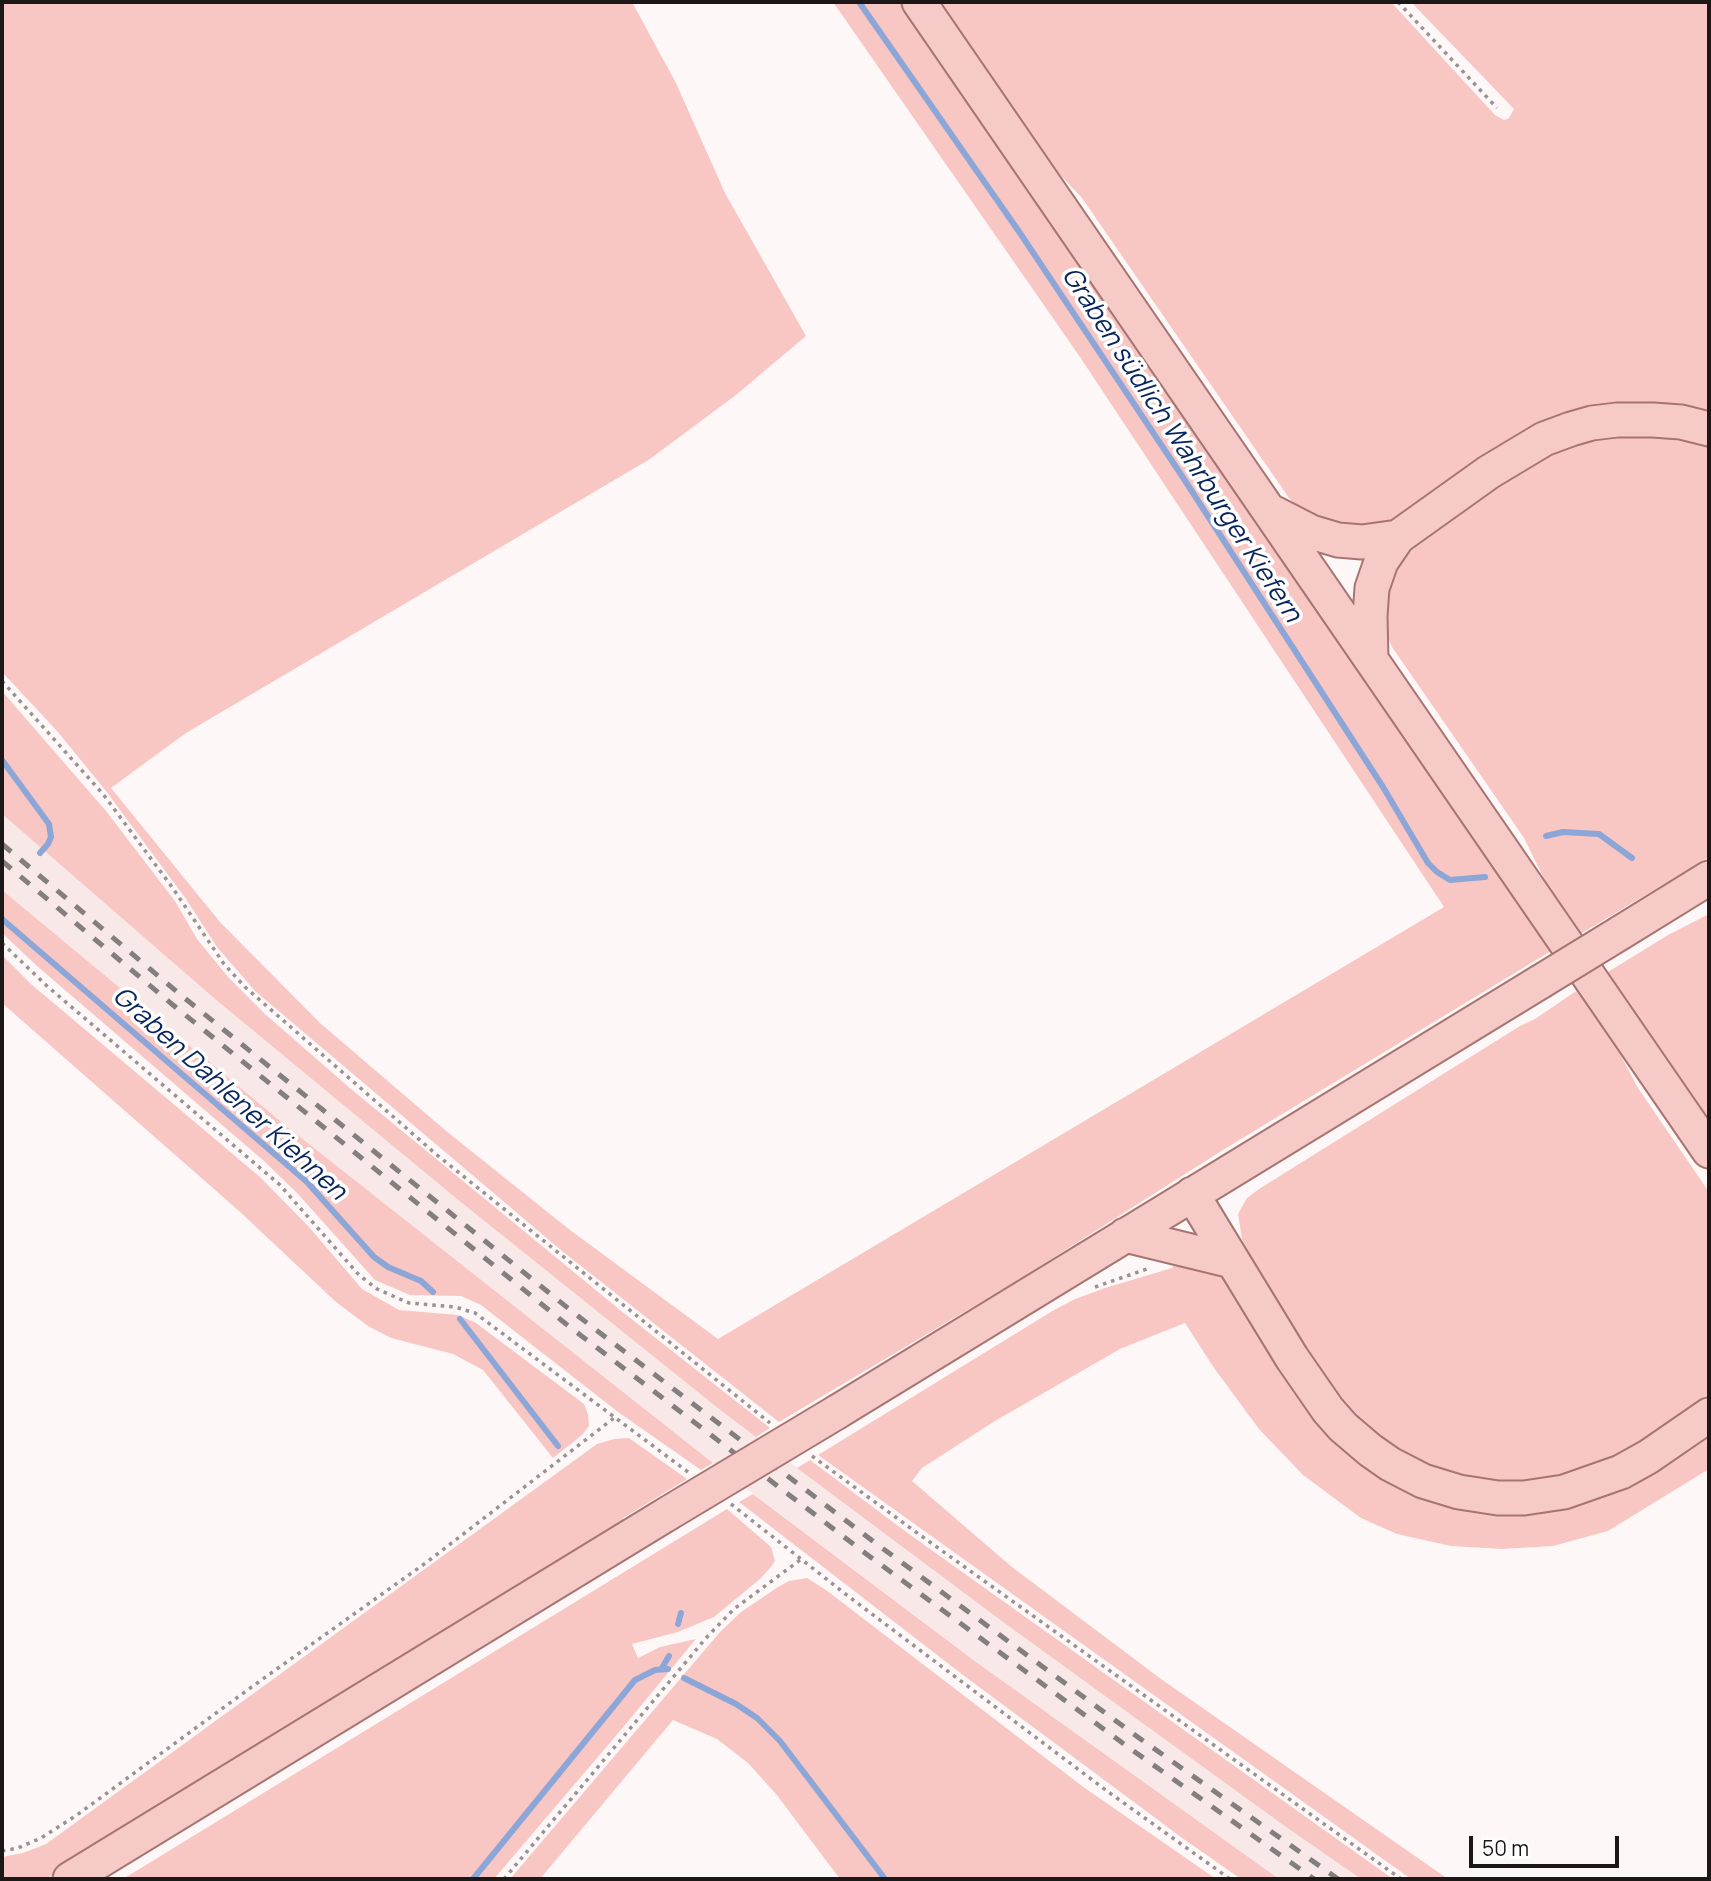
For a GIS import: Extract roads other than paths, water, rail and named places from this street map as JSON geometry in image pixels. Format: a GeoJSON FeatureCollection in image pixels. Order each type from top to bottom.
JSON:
{"type":"FeatureCollection","features":[{"type":"Feature","properties":{"kind":"main road"},"geometry":{"type":"LineString","coordinates":[[919,2],[1709,1151]]}},
{"type":"Feature","properties":{"kind":"main road"},"geometry":{"type":"LineString","coordinates":[[1371,659],[1372,588],[1381,562],[1398,537],[1514,456],[1544,439],[1571,429],[1608,421],[1640,419],[1681,422],[1709,429]]}},
{"type":"Feature","properties":{"kind":"main road"},"geometry":{"type":"LineString","coordinates":[[1269,511],[1311,533],[1338,541],[1362,542],[1398,537]]}},
{"type":"Feature","properties":{"kind":"main road"},"geometry":{"type":"LineString","coordinates":[[70,1879],[1709,878]]}},
{"type":"Feature","properties":{"kind":"main road"},"geometry":{"type":"LineString","coordinates":[[1192,1194],[1321,1401],[1361,1443],[1390,1464],[1434,1485],[1472,1495],[1511,1498],[1551,1495],[1577,1489],[1607,1479],[1635,1464],[1709,1415]]}},
{"type":"Feature","properties":{"kind":"main road"},"geometry":{"type":"LineString","coordinates":[[1125,1235],[1232,1261]]}},
{"type":"Feature","properties":{"kind":"waterway","name":"Graben südlich Wahrburger Kiefern"},"geometry":{"type":"LineString","coordinates":[[859,2],[1020,233],[1182,476],[1383,787],[1428,863],[1450,880],[1485,877]]}},
{"type":"Feature","properties":{"kind":"waterway","name":"Graben Dahlener Kiehnen"},"geometry":{"type":"LineString","coordinates":[[2,760],[49,824],[51,837],[40,853]]}},
{"type":"Feature","properties":{"kind":"waterway","name":"Graben südlich Wahrburger Kiefern"},"geometry":{"type":"LineString","coordinates":[[1546,836],[1563,832],[1599,834],[1632,858]]}},
{"type":"Feature","properties":{"kind":"waterway","name":"Graben Dahlener Kiehnen"},"geometry":{"type":"LineString","coordinates":[[2,919],[307,1182],[374,1257],[388,1267],[421,1281],[433,1292]]}},
{"type":"Feature","properties":{"kind":"waterway","name":"Graben Dahlener Kiehnen"},"geometry":{"type":"LineString","coordinates":[[460,1319],[558,1446]]}},
{"type":"Feature","properties":{"kind":"waterway","name":"Graben Dahlener Kiehnen"},"geometry":{"type":"LineString","coordinates":[[678,1624],[681,1613]]}},
{"type":"Feature","properties":{"kind":"waterway","name":"Graben Dahlener Kiehnen"},"geometry":{"type":"LineString","coordinates":[[662,1668],[669,1656]]}},
{"type":"Feature","properties":{"kind":"waterway"},"geometry":{"type":"LineString","coordinates":[[473,1879],[635,1680],[655,1670],[668,1669]]}},
{"type":"Feature","properties":{"kind":"waterway"},"geometry":{"type":"LineString","coordinates":[[684,1678],[736,1704],[757,1718],[780,1741],[885,1879]]}},
{"type":"Feature","properties":{"kind":"railway"},"geometry":{"type":"LineString","coordinates":[[2,844],[182,996],[574,1313],[874,1542],[1135,1735],[1338,1879]]}},
{"type":"Feature","properties":{"kind":"railway"},"geometry":{"type":"LineString","coordinates":[[2,861],[173,1005],[566,1324],[865,1553],[1128,1747],[1314,1879]]}}]}
